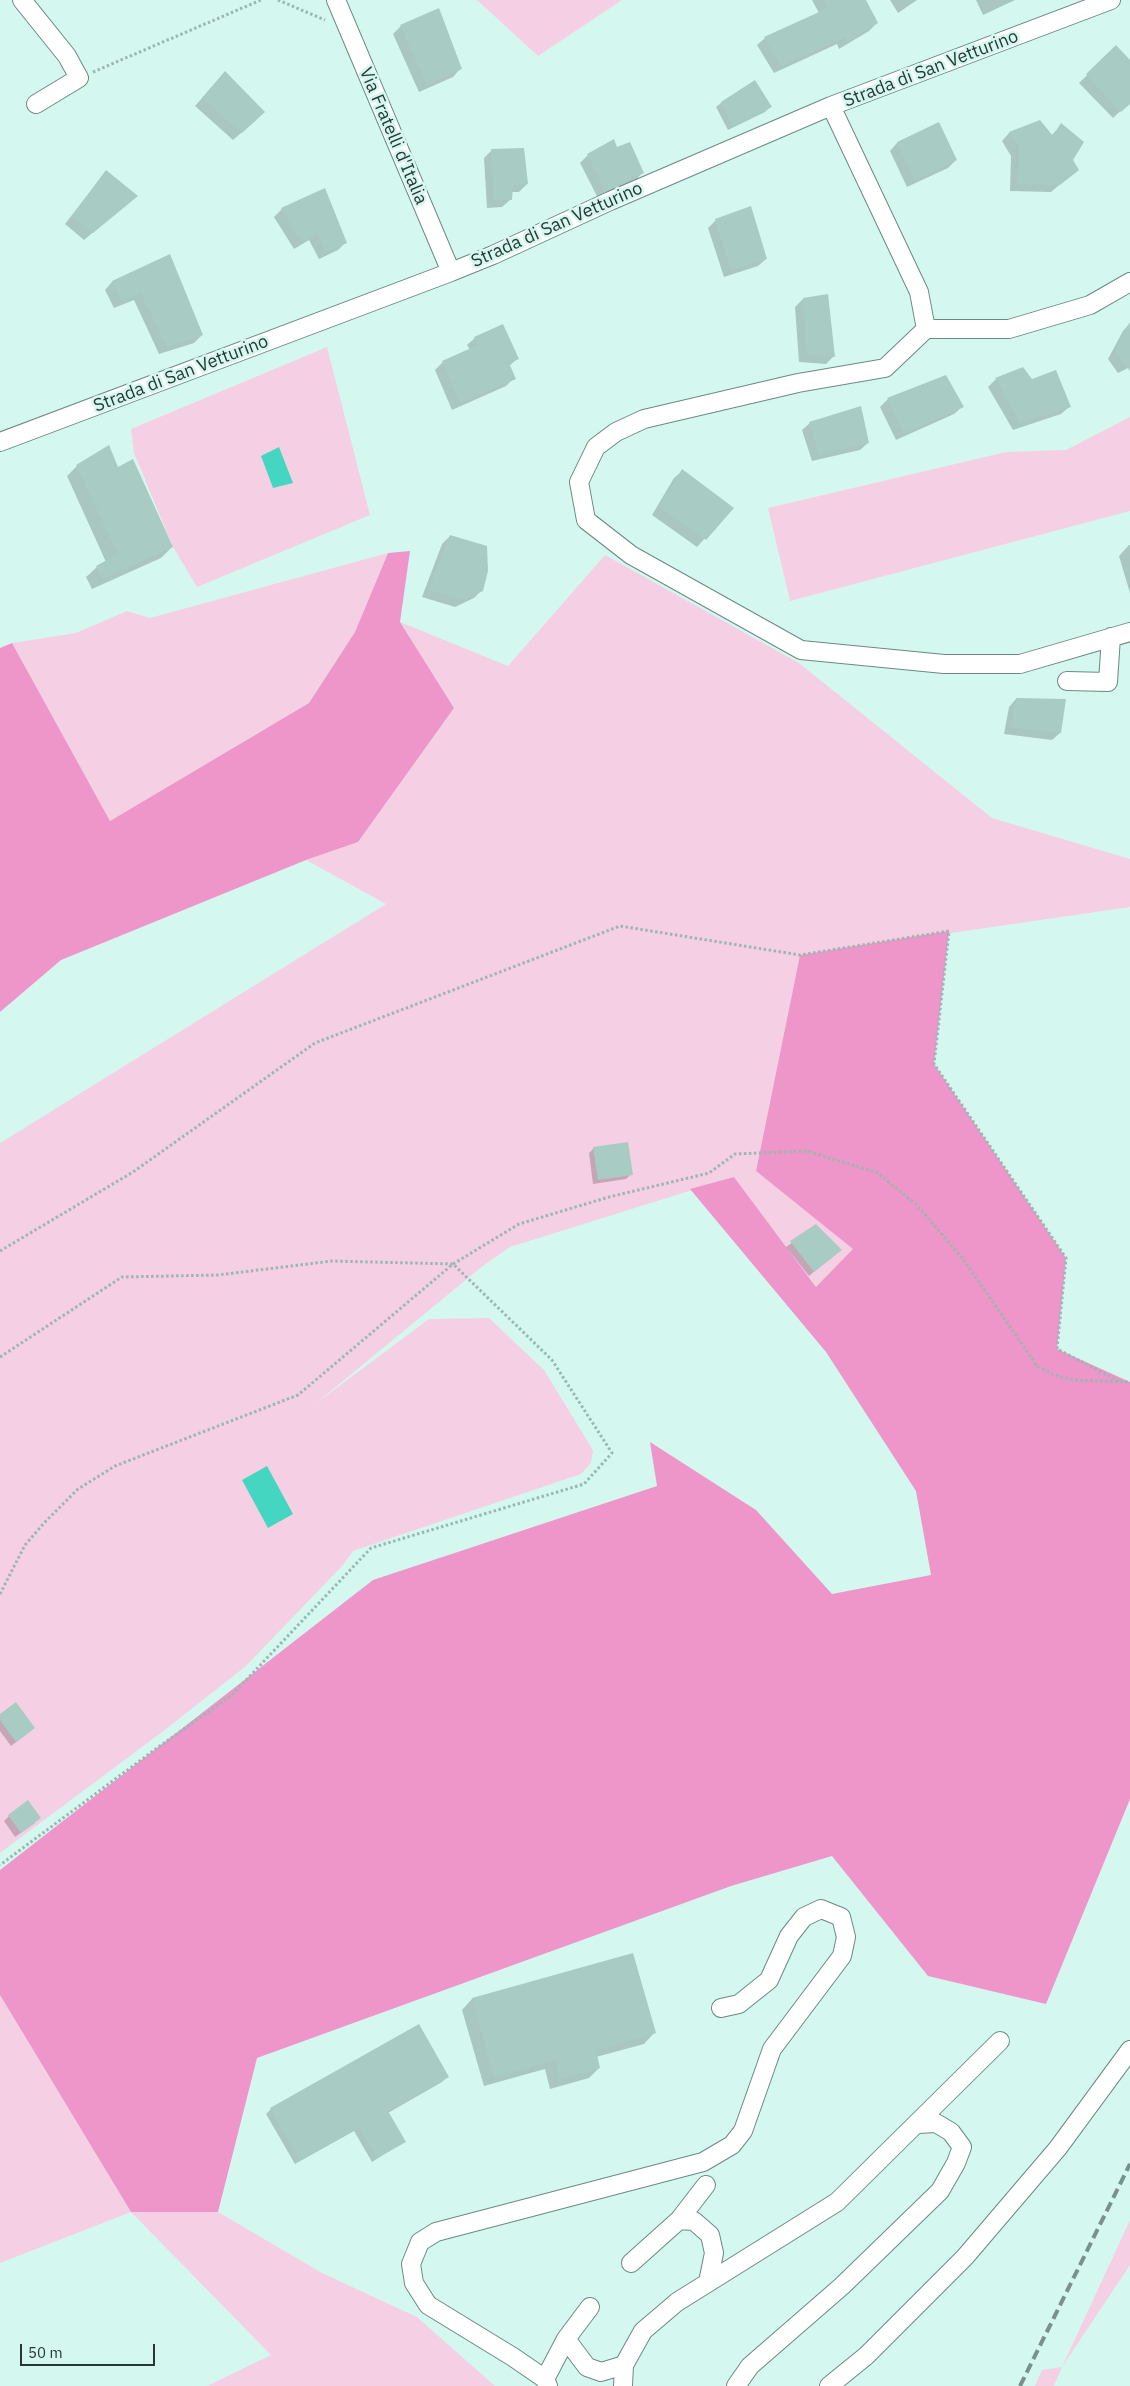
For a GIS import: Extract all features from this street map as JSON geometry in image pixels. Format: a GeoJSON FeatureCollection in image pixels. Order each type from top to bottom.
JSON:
{"type":"FeatureCollection","features":[{"type":"Feature","properties":{"kind":"street"},"geometry":{"type":"LineString","coordinates":[[22,0],[67,56],[79,78],[36,104]]}},
{"type":"Feature","properties":{"kind":"street","name":"Via Fratelli d'Italia"},"geometry":{"type":"LineString","coordinates":[[336,0],[451,272]]}},
{"type":"Feature","properties":{"kind":"street","name":"Strada di San Vetturino"},"geometry":{"type":"LineString","coordinates":[[0,442],[451,272],[831,106],[1111,0]]}},
{"type":"Feature","properties":{"kind":"street"},"geometry":{"type":"LineString","coordinates":[[831,106],[918,292],[926,328]]}},
{"type":"Feature","properties":{"kind":"street"},"geometry":{"type":"LineString","coordinates":[[1130,282],[1090,306],[1009,329],[926,328],[885,368],[798,383],[644,419],[616,432],[596,447],[579,482],[586,520],[632,555],[800,650],[944,664],[1020,664],[1130,632]]}},
{"type":"Feature","properties":{"kind":"street"},"geometry":{"type":"LineString","coordinates":[[1067,681],[1108,682],[1111,637]]}},
{"type":"Feature","properties":{"kind":"street"},"geometry":{"type":"LineString","coordinates":[[590,2306],[566,2338],[547,2383],[513,2357],[428,2305],[414,2283],[410,2264],[420,2242],[436,2232],[703,2162],[732,2145],[743,2131],[772,2049],[842,1956],[846,1937],[841,1917],[821,1908],[804,1916],[789,1936],[769,1980],[740,2004],[721,2008]]}},
{"type":"Feature","properties":{"kind":"street"},"geometry":{"type":"LineString","coordinates":[[623,2386],[624,2365],[643,2331],[676,2302],[837,2202],[1000,2041]]}},
{"type":"Feature","properties":{"kind":"street"},"geometry":{"type":"LineString","coordinates":[[828,2386],[866,2356],[965,2257],[1058,2148],[1130,2050]]}},
{"type":"Feature","properties":{"kind":"street"},"geometry":{"type":"LineString","coordinates":[[736,2386],[750,2366],[842,2286],[940,2192],[956,2164],[962,2147],[951,2132],[936,2123],[918,2124]]}},
{"type":"Feature","properties":{"kind":"street"},"geometry":{"type":"LineString","coordinates":[[631,2263],[679,2220],[706,2185]]}},
{"type":"Feature","properties":{"kind":"street"},"geometry":{"type":"LineString","coordinates":[[679,2220],[694,2221],[710,2235],[714,2253],[708,2282]]}},
{"type":"Feature","properties":{"kind":"street"},"geometry":{"type":"LineString","coordinates":[[566,2338],[587,2367],[601,2372],[624,2365]]}},
{"type":"Feature","properties":{"kind":"path"},"geometry":{"type":"LineString","coordinates":[[79,78],[261,0]]}},
{"type":"Feature","properties":{"kind":"path"},"geometry":{"type":"LineString","coordinates":[[278,0],[349,30]]}},
{"type":"Feature","properties":{"kind":"path"},"geometry":{"type":"LineString","coordinates":[[0,1251],[133,1172],[315,1043],[620,926],[800,955],[949,931],[934,1064],[1066,1258],[1057,1349],[1121,1382]]}},
{"type":"Feature","properties":{"kind":"path"},"geometry":{"type":"LineString","coordinates":[[0,1594],[25,1545],[78,1489],[116,1466],[298,1395],[454,1264],[519,1224],[608,1197],[709,1173],[736,1154],[806,1151],[876,1172],[916,1204],[963,1259],[1037,1366],[1054,1375],[1073,1380],[1130,1382]]}},
{"type":"Feature","properties":{"kind":"path"},"geometry":{"type":"LineString","coordinates":[[0,1357],[122,1276],[218,1275],[332,1261],[454,1264],[552,1360],[612,1453],[584,1484],[371,1548],[232,1695],[157,1748],[0,1865]]}},
{"type":"Feature","properties":{"kind":"shaded area"},"geometry":{"type":"Polygon","coordinates":[[[477,0],[622,0],[538,56],[477,0]]]}},
{"type":"Feature","properties":{"kind":"shaded area"},"geometry":{"type":"Polygon","coordinates":[[[327,347],[370,515],[197,587],[173,547],[134,453],[131,429],[327,347]]]}},
{"type":"Feature","properties":{"kind":"shaded area"},"geometry":{"type":"Polygon","coordinates":[[[1130,417],[1130,511],[790,601],[768,508],[1006,452],[1066,450],[1130,417]]]}},
{"type":"Feature","properties":{"kind":"shaded area"},"geometry":{"type":"Polygon","coordinates":[[[279,447],[293,483],[273,488],[261,456],[279,447]]]}},
{"type":"Feature","properties":{"kind":"shaded area"},"geometry":{"type":"Polygon","coordinates":[[[410,551],[400,622],[454,708],[358,842],[306,860],[61,960],[0,1012],[0,648],[12,643],[110,821],[309,703],[355,632],[388,553],[410,551]]]}},
{"type":"Feature","properties":{"kind":"shaded area"},"geometry":{"type":"Polygon","coordinates":[[[388,553],[355,632],[309,703],[110,821],[12,643],[76,633],[127,611],[150,618],[388,553]]]}},
{"type":"Feature","properties":{"kind":"shaded area"},"geometry":{"type":"Polygon","coordinates":[[[605,555],[799,663],[992,818],[1130,859],[1130,907],[800,955],[756,1171],[854,1249],[816,1287],[734,1177],[510,1247],[484,1265],[315,1404],[429,1319],[489,1318],[544,1370],[593,1450],[591,1463],[581,1474],[353,1551],[343,1565],[246,1666],[166,1729],[0,1853],[0,1143],[386,904],[306,860],[358,842],[454,708],[400,622],[508,666],[605,555]]]}},
{"type":"Feature","properties":{"kind":"shaded area"},"geometry":{"type":"Polygon","coordinates":[[[949,931],[934,1064],[1066,1258],[1057,1349],[1130,1382],[1130,1799],[1046,2004],[928,1976],[832,1856],[731,1886],[257,2058],[218,2212],[131,2212],[0,1995],[0,1870],[373,1580],[657,1486],[650,1442],[756,1510],[832,1594],[931,1575],[916,1491],[826,1352],[690,1189],[734,1177],[816,1287],[853,1249],[756,1171],[800,955],[949,931]]]}},
{"type":"Feature","properties":{"kind":"shaded area"},"geometry":{"type":"Polygon","coordinates":[[[267,1466],[293,1514],[268,1528],[242,1480],[267,1466]]]}},
{"type":"Feature","properties":{"kind":"shaded area"},"geometry":{"type":"Polygon","coordinates":[[[0,1995],[131,2212],[0,2263],[0,1995]]]}},
{"type":"Feature","properties":{"kind":"shaded area"},"geometry":{"type":"Polygon","coordinates":[[[131,2212],[218,2212],[322,2273],[417,2317],[495,2386],[207,2386],[271,2355],[131,2212]]]}},
{"type":"Feature","properties":{"kind":"shaded area"},"geometry":{"type":"Polygon","coordinates":[[[1130,2220],[1130,2265],[1062,2367],[1130,2220]]]}},
{"type":"Feature","properties":{"kind":"shaded area"},"geometry":{"type":"Polygon","coordinates":[[[1062,2367],[1054,2386],[1035,2386],[1042,2370],[1062,2367]]]}},
{"type":"Feature","properties":{"kind":"building"},"geometry":{"type":"Polygon","coordinates":[[[824,0],[866,0],[878,23],[847,42],[845,37],[782,66],[764,37],[828,8],[824,0]]]}},
{"type":"Feature","properties":{"kind":"building"},"geometry":{"type":"Polygon","coordinates":[[[439,8],[462,69],[427,85],[400,25],[439,8]]]}},
{"type":"Feature","properties":{"kind":"building"},"geometry":{"type":"Polygon","coordinates":[[[1116,45],[1130,60],[1130,104],[1121,112],[1086,74],[1116,45]]]}},
{"type":"Feature","properties":{"kind":"building"},"geometry":{"type":"Polygon","coordinates":[[[225,71],[265,112],[242,133],[202,98],[225,71]]]}},
{"type":"Feature","properties":{"kind":"building"},"geometry":{"type":"Polygon","coordinates":[[[755,80],[772,107],[733,126],[721,102],[755,80]]]}},
{"type":"Feature","properties":{"kind":"building"},"geometry":{"type":"Polygon","coordinates":[[[1040,120],[1053,136],[1061,123],[1084,142],[1073,160],[1079,170],[1060,185],[1017,184],[1019,148],[1009,132],[1040,120]]]}},
{"type":"Feature","properties":{"kind":"building"},"geometry":{"type":"Polygon","coordinates":[[[939,122],[957,160],[915,181],[897,142],[939,122]]]}},
{"type":"Feature","properties":{"kind":"building"},"geometry":{"type":"Polygon","coordinates":[[[614,139],[617,147],[630,142],[644,173],[605,191],[587,154],[614,139]]]}},
{"type":"Feature","properties":{"kind":"building"},"geometry":{"type":"Polygon","coordinates":[[[524,148],[528,184],[513,185],[512,200],[494,200],[491,149],[524,148]]]}},
{"type":"Feature","properties":{"kind":"building"},"geometry":{"type":"Polygon","coordinates":[[[106,170],[138,196],[93,233],[72,216],[106,170]]]}},
{"type":"Feature","properties":{"kind":"building"},"geometry":{"type":"Polygon","coordinates":[[[325,188],[347,243],[327,252],[317,234],[302,242],[281,208],[325,188]]]}},
{"type":"Feature","properties":{"kind":"building"},"geometry":{"type":"Polygon","coordinates":[[[751,206],[767,259],[731,270],[715,219],[751,206]]]}},
{"type":"Feature","properties":{"kind":"building"},"geometry":{"type":"Polygon","coordinates":[[[170,254],[203,335],[167,347],[141,293],[122,301],[112,281],[170,254]]]}},
{"type":"Feature","properties":{"kind":"building"},"geometry":{"type":"Polygon","coordinates":[[[828,294],[835,357],[807,354],[803,298],[828,294]]]}},
{"type":"Feature","properties":{"kind":"building"},"geometry":{"type":"Polygon","coordinates":[[[1130,322],[1130,371],[1115,350],[1130,322]]]}},
{"type":"Feature","properties":{"kind":"building"},"geometry":{"type":"Polygon","coordinates":[[[503,324],[519,359],[509,363],[516,379],[460,403],[442,361],[478,345],[474,337],[503,324]]]}},
{"type":"Feature","properties":{"kind":"building"},"geometry":{"type":"Polygon","coordinates":[[[1023,367],[1032,379],[1056,370],[1071,407],[1021,423],[995,378],[1023,367]]]}},
{"type":"Feature","properties":{"kind":"building"},"geometry":{"type":"Polygon","coordinates":[[[946,375],[964,407],[904,433],[887,398],[946,375]]]}},
{"type":"Feature","properties":{"kind":"building"},"geometry":{"type":"Polygon","coordinates":[[[861,406],[869,443],[819,454],[809,422],[861,406]]]}},
{"type":"Feature","properties":{"kind":"building"},"geometry":{"type":"Polygon","coordinates":[[[109,445],[118,467],[133,459],[173,547],[102,579],[96,566],[118,554],[76,465],[109,445]]]}},
{"type":"Feature","properties":{"kind":"building"},"geometry":{"type":"Polygon","coordinates":[[[682,469],[734,508],[706,540],[659,507],[682,469]]]}},
{"type":"Feature","properties":{"kind":"building"},"geometry":{"type":"Polygon","coordinates":[[[450,535],[487,546],[488,571],[483,591],[464,600],[429,590],[450,535]]]}},
{"type":"Feature","properties":{"kind":"building"},"geometry":{"type":"Polygon","coordinates":[[[1016,698],[1066,699],[1061,733],[1011,727],[1016,698]]]}},
{"type":"Feature","properties":{"kind":"building"},"geometry":{"type":"Polygon","coordinates":[[[628,1142],[633,1175],[598,1180],[593,1147],[628,1142]]]}},
{"type":"Feature","properties":{"kind":"building"},"geometry":{"type":"Polygon","coordinates":[[[816,1224],[842,1250],[814,1272],[790,1241],[816,1224]]]}},
{"type":"Feature","properties":{"kind":"building"},"geometry":{"type":"Polygon","coordinates":[[[16,1702],[35,1728],[16,1742],[0,1720],[0,1714],[16,1702]]]}},
{"type":"Feature","properties":{"kind":"building"},"geometry":{"type":"Polygon","coordinates":[[[28,1800],[41,1818],[21,1833],[8,1815],[28,1800]]]}},
{"type":"Feature","properties":{"kind":"building"},"geometry":{"type":"Polygon","coordinates":[[[633,1953],[656,2033],[596,2050],[600,2068],[560,2079],[555,2060],[494,2077],[472,1998],[633,1953]]]}},
{"type":"Feature","properties":{"kind":"building"},"geometry":{"type":"Polygon","coordinates":[[[419,2024],[449,2077],[388,2111],[406,2142],[377,2158],[359,2127],[300,2160],[270,2108],[419,2024]]]}},
{"type":"Feature","properties":{"kind":"railway"},"geometry":{"type":"LineString","coordinates":[[1020,2386],[1130,2164]]}}]}
